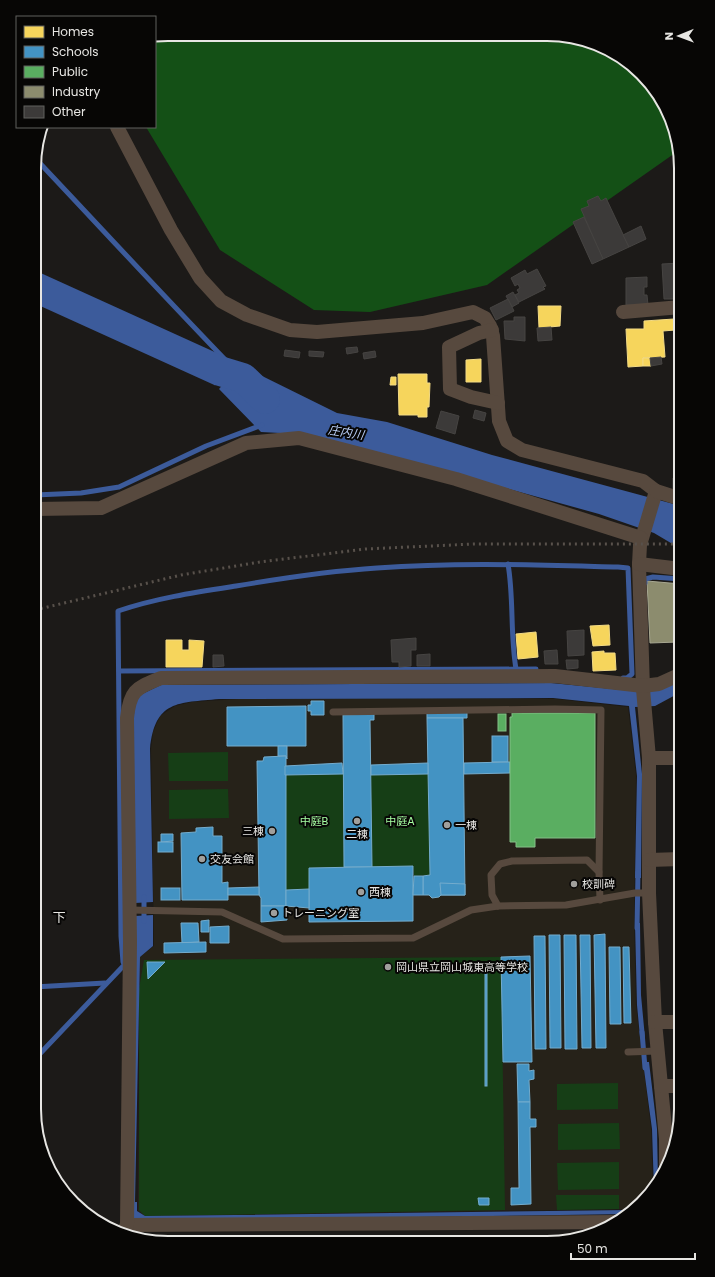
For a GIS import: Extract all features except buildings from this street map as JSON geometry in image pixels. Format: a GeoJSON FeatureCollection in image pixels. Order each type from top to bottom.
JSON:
{"type":"FeatureCollection","features":[{"type":"Feature","properties":{"kind":"street"},"geometry":{"type":"LineString","coordinates":[[118,128],[171,230],[200,278],[221,301],[247,315],[290,330],[317,332],[422,323],[473,312],[485,318],[492,330],[499,421],[507,441],[522,450],[643,481],[655,494],[674,498]]}},
{"type":"Feature","properties":{"kind":"street"},"geometry":{"type":"LineString","coordinates":[[622,312],[674,308]]}},
{"type":"Feature","properties":{"kind":"street"},"geometry":{"type":"LineString","coordinates":[[492,330],[479,333],[449,347],[450,389],[471,398],[498,403]]}},
{"type":"Feature","properties":{"kind":"street"},"geometry":{"type":"LineString","coordinates":[[41,509],[101,508],[246,443],[299,438],[456,479],[642,535]]}},
{"type":"Feature","properties":{"kind":"street"},"geometry":{"type":"LineString","coordinates":[[655,494],[642,535],[639,564],[644,709],[649,758],[649,860],[646,893],[655,1022],[654,1051],[661,1086],[665,1155]]}},
{"type":"Feature","properties":{"kind":"street"},"geometry":{"type":"LineString","coordinates":[[639,564],[674,568]]}},
{"type":"Feature","properties":{"kind":"street"},"geometry":{"type":"LineString","coordinates":[[124,1228],[130,942],[133,910],[127,718],[128,705],[133,694],[139,687],[148,682],[161,678],[555,676],[643,687],[659,684],[674,677]]}},
{"type":"Feature","properties":{"kind":"street"},"geometry":{"type":"LineString","coordinates":[[649,758],[674,758]]}},
{"type":"Feature","properties":{"kind":"street"},"geometry":{"type":"LineString","coordinates":[[649,860],[674,859]]}},
{"type":"Feature","properties":{"kind":"street"},"geometry":{"type":"LineString","coordinates":[[655,1022],[674,1022]]}},
{"type":"Feature","properties":{"kind":"street"},"geometry":{"type":"LineString","coordinates":[[661,1086],[674,1086]]}},
{"type":"Feature","properties":{"kind":"street"},"geometry":{"type":"LineString","coordinates":[[129,1230],[604,1222]]}},
{"type":"Feature","properties":{"kind":"lane"},"geometry":{"type":"LineString","coordinates":[[333,712],[555,709],[601,710],[600,900]]}},
{"type":"Feature","properties":{"kind":"lane"},"geometry":{"type":"LineString","coordinates":[[498,906],[492,895],[491,875],[500,864],[512,861],[587,860],[599,872]]}},
{"type":"Feature","properties":{"kind":"lane"},"geometry":{"type":"LineString","coordinates":[[133,910],[222,912],[283,939],[413,938],[471,910],[498,906],[566,905],[635,893],[646,893]]}},
{"type":"Feature","properties":{"kind":"lane"},"geometry":{"type":"LineString","coordinates":[[628,1052],[654,1051]]}},
{"type":"Feature","properties":{"kind":"shaded area","name":"岡山県立岡山城東高等学校"},"geometry":{"type":"Polygon","coordinates":[[[253,698],[556,699],[628,707],[636,776],[634,923],[636,1005],[651,1129],[653,1179],[631,1205],[626,1209],[145,1216],[138,1211],[140,957],[154,946],[151,749],[153,732],[160,716],[175,706],[192,702],[253,698]]]}},
{"type":"Feature","properties":{"kind":"green space"},"geometry":{"type":"Polygon","coordinates":[[[547,41],[572,43],[603,54],[618,62],[631,72],[653,97],[670,135],[673,154],[487,285],[370,312],[314,310],[220,250],[147,128],[156,128],[156,42],[547,41]]]}},
{"type":"Feature","properties":{"kind":"green space"},"geometry":{"type":"Polygon","coordinates":[[[228,752],[228,781],[169,781],[168,753],[228,752]]]}},
{"type":"Feature","properties":{"kind":"green space","name":"中庭B"},"geometry":{"type":"Polygon","coordinates":[[[343,774],[344,867],[309,868],[309,889],[286,890],[285,775],[343,774]]]}},
{"type":"Feature","properties":{"kind":"green space","name":"中庭A"},"geometry":{"type":"Polygon","coordinates":[[[428,774],[430,875],[414,876],[413,867],[372,867],[371,775],[428,774]]]}},
{"type":"Feature","properties":{"kind":"green space"},"geometry":{"type":"Polygon","coordinates":[[[228,789],[229,818],[169,819],[169,790],[228,789]]]}},
{"type":"Feature","properties":{"kind":"green space"},"geometry":{"type":"Polygon","coordinates":[[[501,957],[505,1210],[145,1216],[139,1210],[139,989],[144,960],[501,957]]]}},
{"type":"Feature","properties":{"kind":"green space"},"geometry":{"type":"Polygon","coordinates":[[[618,1083],[618,1109],[557,1110],[557,1084],[618,1083]]]}},
{"type":"Feature","properties":{"kind":"green space"},"geometry":{"type":"Polygon","coordinates":[[[619,1123],[620,1149],[558,1150],[558,1124],[619,1123]]]}},
{"type":"Feature","properties":{"kind":"green space"},"geometry":{"type":"Polygon","coordinates":[[[619,1162],[619,1189],[558,1190],[557,1163],[619,1162]]]}},
{"type":"Feature","properties":{"kind":"green space"},"geometry":{"type":"Polygon","coordinates":[[[556,1195],[619,1195],[619,1209],[557,1210],[556,1195]]]}},
{"type":"Feature","properties":{"kind":"water"},"geometry":{"type":"Polygon","coordinates":[[[240,365],[337,413],[387,422],[492,455],[674,504],[674,545],[654,533],[599,514],[412,462],[299,434],[261,432],[219,389],[240,365]]]}},
{"type":"Feature","properties":{"kind":"water"},"geometry":{"type":"Polygon","coordinates":[[[674,678],[674,696],[655,706],[635,707],[642,774],[641,878],[635,878],[637,776],[629,706],[553,698],[219,699],[180,704],[171,707],[163,713],[157,721],[150,749],[153,902],[135,903],[132,744],[135,700],[138,696],[161,685],[551,683],[633,691],[674,678]]]}},
{"type":"Feature","properties":{"kind":"water"},"geometry":{"type":"Polygon","coordinates":[[[153,915],[153,946],[140,957],[135,1202],[137,1202],[137,1211],[145,1216],[624,1210],[619,1214],[136,1221],[132,1216],[135,916],[153,915]]]}},
{"type":"Feature","properties":{"kind":"water"},"geometry":{"type":"Polygon","coordinates":[[[635,923],[640,923],[641,995],[645,1038],[640,1037],[637,1005],[635,923]]]}},
{"type":"Feature","properties":{"kind":"water"},"geometry":{"type":"Polygon","coordinates":[[[643,1062],[649,1062],[657,1129],[658,1171],[654,1178],[652,1129],[643,1062]]]}},
{"type":"Feature","properties":{"kind":"waterway"},"geometry":{"type":"LineString","coordinates":[[41,165],[239,374]]}},
{"type":"Feature","properties":{"kind":"waterway","name":"庄内川"},"geometry":{"type":"LineString","coordinates":[[41,290],[220,371],[243,378],[265,399]]}},
{"type":"Feature","properties":{"kind":"waterway"},"geometry":{"type":"LineString","coordinates":[[41,495],[81,493],[119,487],[206,446],[262,425]]}},
{"type":"Feature","properties":{"kind":"waterway"},"geometry":{"type":"LineString","coordinates":[[123,962],[121,936],[118,611],[147,602],[192,593],[359,569],[407,566],[498,564],[628,568],[632,674],[627,678],[623,678]]}},
{"type":"Feature","properties":{"kind":"waterway"},"geometry":{"type":"LineString","coordinates":[[508,564],[516,669]]}},
{"type":"Feature","properties":{"kind":"waterway"},"geometry":{"type":"LineString","coordinates":[[645,583],[645,579],[653,577],[674,578]]}},
{"type":"Feature","properties":{"kind":"waterway"},"geometry":{"type":"LineString","coordinates":[[119,671],[536,669]]}},
{"type":"Feature","properties":{"kind":"waterway"},"geometry":{"type":"LineString","coordinates":[[637,928],[638,872]]}},
{"type":"Feature","properties":{"kind":"waterway"},"geometry":{"type":"LineString","coordinates":[[144,897],[144,921]]}},
{"type":"Feature","properties":{"kind":"waterway"},"geometry":{"type":"LineString","coordinates":[[41,1053],[128,961]]}},
{"type":"Feature","properties":{"kind":"waterway"},"geometry":{"type":"LineString","coordinates":[[41,987],[105,983]]}},
{"type":"Feature","properties":{"kind":"waterway"},"geometry":{"type":"LineString","coordinates":[[642,1032],[645,1068]]}},
{"type":"Feature","properties":{"kind":"railway"},"geometry":{"type":"LineString","coordinates":[[41,609],[181,575],[260,562],[365,549],[474,544],[674,544]]}},
{"type":"Feature","properties":{"kind":"place","name":"二棟"},"geometry":{"type":"Point","coordinates":[357,821]}},
{"type":"Feature","properties":{"kind":"place","name":"一棟"},"geometry":{"type":"Point","coordinates":[447,825]}},
{"type":"Feature","properties":{"kind":"place","name":"三棟"},"geometry":{"type":"Point","coordinates":[272,831]}},
{"type":"Feature","properties":{"kind":"place","name":"交友会館"},"geometry":{"type":"Point","coordinates":[202,859]}},
{"type":"Feature","properties":{"kind":"place","name":"校訓碑"},"geometry":{"type":"Point","coordinates":[574,884]}},
{"type":"Feature","properties":{"kind":"place","name":"西棟"},"geometry":{"type":"Point","coordinates":[361,892]}},
{"type":"Feature","properties":{"kind":"place","name":"トレーニング室"},"geometry":{"type":"Point","coordinates":[274,913]}},
{"type":"Feature","properties":{"kind":"place","name":"岡山県立岡山城東高等学校"},"geometry":{"type":"Point","coordinates":[388,967]}},
{"type":"Feature","properties":{"kind":"district","name":"下"},"geometry":{"type":"Point","coordinates":[59,917]}}]}
